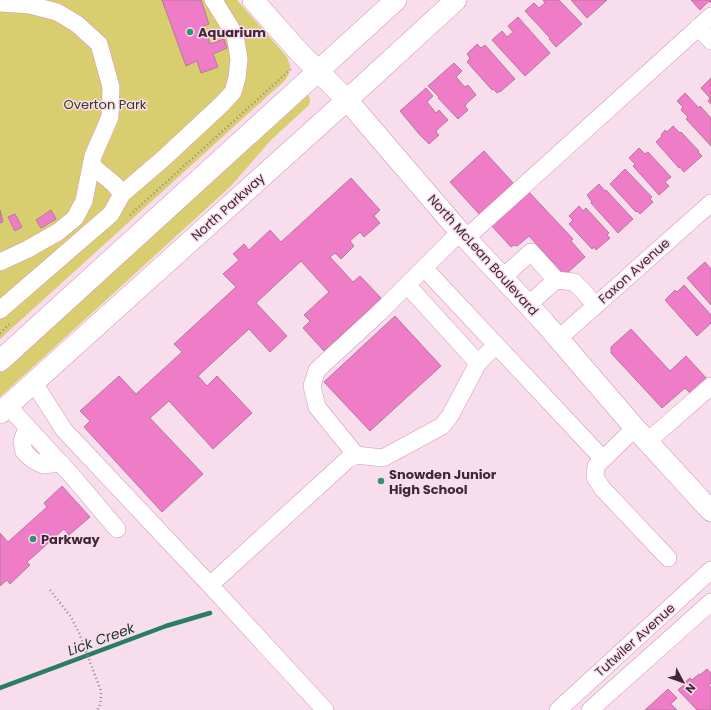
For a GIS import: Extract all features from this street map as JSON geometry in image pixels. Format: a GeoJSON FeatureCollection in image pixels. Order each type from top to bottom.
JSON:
{"type":"FeatureCollection","features":[{"type":"Feature","properties":{"kind":"main road","name":"North McLean Boulevard"},"geometry":{"type":"LineString","coordinates":[[253,0],[318,72],[347,100],[463,235],[528,305],[641,435],[711,511]]}},
{"type":"Feature","properties":{"kind":"main road"},"geometry":{"type":"LineString","coordinates":[[0,361],[396,0]]}},
{"type":"Feature","properties":{"kind":"main road","name":"North Parkway"},"geometry":{"type":"LineString","coordinates":[[4,410],[456,0]]}},
{"type":"Feature","properties":{"kind":"street"},"geometry":{"type":"LineString","coordinates":[[0,310],[112,214],[122,194],[170,153],[233,92],[237,78],[239,59],[235,35],[213,0]]}},
{"type":"Feature","properties":{"kind":"street"},"geometry":{"type":"LineString","coordinates":[[0,3],[30,4],[58,12],[77,24],[99,44],[111,87],[110,117],[93,156],[84,201],[75,218],[58,232],[28,249],[0,262]]}},
{"type":"Feature","properties":{"kind":"street"},"geometry":{"type":"LineString","coordinates":[[356,455],[317,407],[312,386],[317,370],[378,314],[424,268],[711,16]]}},
{"type":"Feature","properties":{"kind":"street"},"geometry":{"type":"LineString","coordinates":[[698,27],[711,41]]}},
{"type":"Feature","properties":{"kind":"street"},"geometry":{"type":"LineString","coordinates":[[91,165],[114,184],[122,194]]}},
{"type":"Feature","properties":{"kind":"street","name":"Faxon Avenue"},"geometry":{"type":"LineString","coordinates":[[558,339],[711,203]]}},
{"type":"Feature","properties":{"kind":"street"},"geometry":{"type":"LineString","coordinates":[[502,278],[531,252],[556,280],[574,282],[595,305]]}},
{"type":"Feature","properties":{"kind":"street"},"geometry":{"type":"LineString","coordinates":[[424,268],[603,459]]}},
{"type":"Feature","properties":{"kind":"street"},"geometry":{"type":"LineString","coordinates":[[528,305],[556,280]]}},
{"type":"Feature","properties":{"kind":"street"},"geometry":{"type":"LineString","coordinates":[[407,285],[478,363]]}},
{"type":"Feature","properties":{"kind":"street"},"geometry":{"type":"LineString","coordinates":[[210,585],[347,460],[356,455],[383,458],[442,426],[450,416],[478,363],[496,345]]}},
{"type":"Feature","properties":{"kind":"street"},"geometry":{"type":"LineString","coordinates":[[34,383],[64,430],[325,710]]}},
{"type":"Feature","properties":{"kind":"street"},"geometry":{"type":"LineString","coordinates":[[668,558],[607,493],[595,477],[596,466],[603,459],[641,435],[711,386]]}},
{"type":"Feature","properties":{"kind":"street"},"geometry":{"type":"LineString","coordinates":[[4,410],[27,428],[61,463],[117,529]]}},
{"type":"Feature","properties":{"kind":"street","name":"Tutwiler Avenue"},"geometry":{"type":"LineString","coordinates":[[558,710],[711,570]]}},
{"type":"Feature","properties":{"kind":"street","name":"Tutwiler Avenue"},"geometry":{"type":"LineString","coordinates":[[590,710],[711,602]]}},
{"type":"Feature","properties":{"kind":"path"},"geometry":{"type":"LineString","coordinates":[[128,217],[292,67]]}},
{"type":"Feature","properties":{"kind":"path"},"geometry":{"type":"LineString","coordinates":[[0,333],[12,323]]}},
{"type":"Feature","properties":{"kind":"path"},"geometry":{"type":"LineString","coordinates":[[50,590],[71,617],[79,633],[101,691],[98,709],[96,710]]}},
{"type":"Feature","properties":{"kind":"green space","name":"Overton Park"},"geometry":{"type":"Polygon","coordinates":[[[0,0],[237,0],[287,57],[290,71],[281,85],[0,339],[0,0]]]}},
{"type":"Feature","properties":{"kind":"green space"},"geometry":{"type":"Polygon","coordinates":[[[307,94],[310,100],[308,106],[271,140],[231,186],[0,397],[0,372],[230,162],[307,94]]]}},
{"type":"Feature","properties":{"kind":"building","name":"Aquarium"},"geometry":{"type":"Polygon","coordinates":[[[162,0],[201,0],[209,24],[204,26],[210,44],[224,39],[227,48],[213,54],[218,67],[201,73],[197,61],[186,66],[162,0]]]}},
{"type":"Feature","properties":{"kind":"building"},"geometry":{"type":"Polygon","coordinates":[[[543,0],[559,0],[582,24],[556,47],[549,39],[550,38],[525,11],[534,3],[539,8],[545,3],[543,0]]]}},
{"type":"Feature","properties":{"kind":"building"},"geometry":{"type":"Polygon","coordinates":[[[571,0],[607,0],[587,18],[571,0]]]}},
{"type":"Feature","properties":{"kind":"building"},"geometry":{"type":"Polygon","coordinates":[[[691,0],[711,0],[711,3],[709,1],[700,10],[691,0]]]}},
{"type":"Feature","properties":{"kind":"building"},"geometry":{"type":"Polygon","coordinates":[[[518,17],[550,53],[525,76],[492,40],[502,31],[507,37],[513,32],[508,26],[518,17]]]}},
{"type":"Feature","properties":{"kind":"building"},"geometry":{"type":"Polygon","coordinates":[[[477,44],[481,48],[485,45],[515,79],[500,92],[497,93],[493,89],[492,90],[467,62],[470,58],[467,54],[477,44]]]}},
{"type":"Feature","properties":{"kind":"building"},"geometry":{"type":"Polygon","coordinates":[[[454,63],[462,71],[456,77],[465,87],[468,85],[476,95],[466,104],[465,106],[468,110],[458,119],[428,86],[454,63]]]}},
{"type":"Feature","properties":{"kind":"building"},"geometry":{"type":"Polygon","coordinates":[[[711,78],[711,104],[708,101],[710,98],[701,88],[711,78]]]}},
{"type":"Feature","properties":{"kind":"building"},"geometry":{"type":"Polygon","coordinates":[[[426,88],[433,96],[427,102],[436,113],[439,110],[448,120],[437,130],[436,132],[439,135],[429,144],[400,111],[426,88]]]}},
{"type":"Feature","properties":{"kind":"building"},"geometry":{"type":"Polygon","coordinates":[[[685,93],[711,118],[711,146],[686,119],[688,117],[681,110],[683,107],[677,101],[685,93]]]}},
{"type":"Feature","properties":{"kind":"building"},"geometry":{"type":"Polygon","coordinates":[[[673,126],[680,133],[681,132],[702,156],[684,172],[656,142],[665,130],[667,132],[673,126]]]}},
{"type":"Feature","properties":{"kind":"building"},"geometry":{"type":"Polygon","coordinates":[[[639,148],[645,154],[648,152],[671,177],[665,182],[669,186],[659,195],[633,166],[635,164],[629,158],[639,148]]]}},
{"type":"Feature","properties":{"kind":"building"},"geometry":{"type":"Polygon","coordinates":[[[484,151],[515,185],[481,216],[450,182],[484,151]]]}},
{"type":"Feature","properties":{"kind":"building"},"geometry":{"type":"Polygon","coordinates":[[[625,169],[652,197],[650,199],[653,202],[640,214],[637,211],[636,212],[610,184],[625,169]]]}},
{"type":"Feature","properties":{"kind":"building"},"geometry":{"type":"Polygon","coordinates":[[[351,178],[380,210],[374,216],[380,223],[364,237],[360,232],[350,241],[354,246],[341,259],[335,253],[330,257],[353,282],[360,276],[381,298],[324,351],[303,328],[310,321],[304,315],[329,292],[301,261],[256,303],[287,336],[270,352],[249,329],[198,376],[207,386],[217,376],[252,413],[213,449],[169,401],[150,418],[203,474],[162,512],[84,427],[90,421],[80,411],[119,376],[136,394],[182,352],[174,344],[236,287],[223,274],[239,260],[233,254],[244,244],[249,250],[270,230],[281,242],[351,178]]]}},
{"type":"Feature","properties":{"kind":"building"},"geometry":{"type":"Polygon","coordinates":[[[599,184],[633,219],[618,233],[591,203],[592,202],[587,195],[599,184]]]}},
{"type":"Feature","properties":{"kind":"building"},"geometry":{"type":"Polygon","coordinates":[[[527,190],[573,239],[571,241],[585,257],[565,275],[529,236],[517,246],[514,245],[511,247],[491,225],[527,190]]]}},
{"type":"Feature","properties":{"kind":"building"},"geometry":{"type":"Polygon","coordinates":[[[579,206],[583,211],[586,208],[609,233],[607,235],[610,238],[596,250],[594,247],[592,249],[569,224],[573,220],[569,216],[579,206]]]}},
{"type":"Feature","properties":{"kind":"building"},"geometry":{"type":"Polygon","coordinates":[[[0,210],[3,222],[0,223],[0,210]]]}},
{"type":"Feature","properties":{"kind":"building"},"geometry":{"type":"Polygon","coordinates":[[[51,210],[56,219],[41,228],[36,220],[51,210]]]}},
{"type":"Feature","properties":{"kind":"building"},"geometry":{"type":"Polygon","coordinates":[[[15,214],[22,227],[15,231],[8,217],[15,214]]]}},
{"type":"Feature","properties":{"kind":"building"},"geometry":{"type":"Polygon","coordinates":[[[705,262],[711,269],[711,305],[687,278],[705,262]]]}},
{"type":"Feature","properties":{"kind":"building"},"geometry":{"type":"Polygon","coordinates":[[[684,285],[711,315],[711,323],[697,336],[665,300],[675,290],[677,292],[684,285]]]}},
{"type":"Feature","properties":{"kind":"building"},"geometry":{"type":"Polygon","coordinates":[[[395,316],[441,366],[370,431],[324,382],[395,316]]]}},
{"type":"Feature","properties":{"kind":"building"},"geometry":{"type":"Polygon","coordinates":[[[631,329],[670,371],[686,356],[708,380],[692,395],[685,388],[662,408],[611,353],[611,347],[631,329]]]}},
{"type":"Feature","properties":{"kind":"building","name":"Parkway"},"geometry":{"type":"Polygon","coordinates":[[[62,486],[90,517],[69,535],[64,529],[27,562],[30,565],[10,584],[7,580],[0,586],[0,533],[8,542],[47,507],[44,503],[62,486]]]}},
{"type":"Feature","properties":{"kind":"building"},"geometry":{"type":"Polygon","coordinates":[[[707,669],[711,673],[711,683],[709,685],[711,688],[711,710],[697,710],[678,690],[690,678],[692,680],[707,669]]]}},
{"type":"Feature","properties":{"kind":"building"},"geometry":{"type":"Polygon","coordinates":[[[668,689],[677,698],[671,704],[677,710],[645,710],[668,689]]]}},
{"type":"Feature","properties":{"kind":"waterway","name":"Lick Creek"},"geometry":{"type":"LineString","coordinates":[[0,688],[166,626],[210,613]]}},
{"type":"Feature","properties":{"kind":"place","name":"Aquarium"},"geometry":{"type":"Point","coordinates":[190,32]}},
{"type":"Feature","properties":{"kind":"place","name":"Snowden Junior High School"},"geometry":{"type":"Point","coordinates":[381,481]}},
{"type":"Feature","properties":{"kind":"place","name":"Parkway"},"geometry":{"type":"Point","coordinates":[33,539]}}]}
